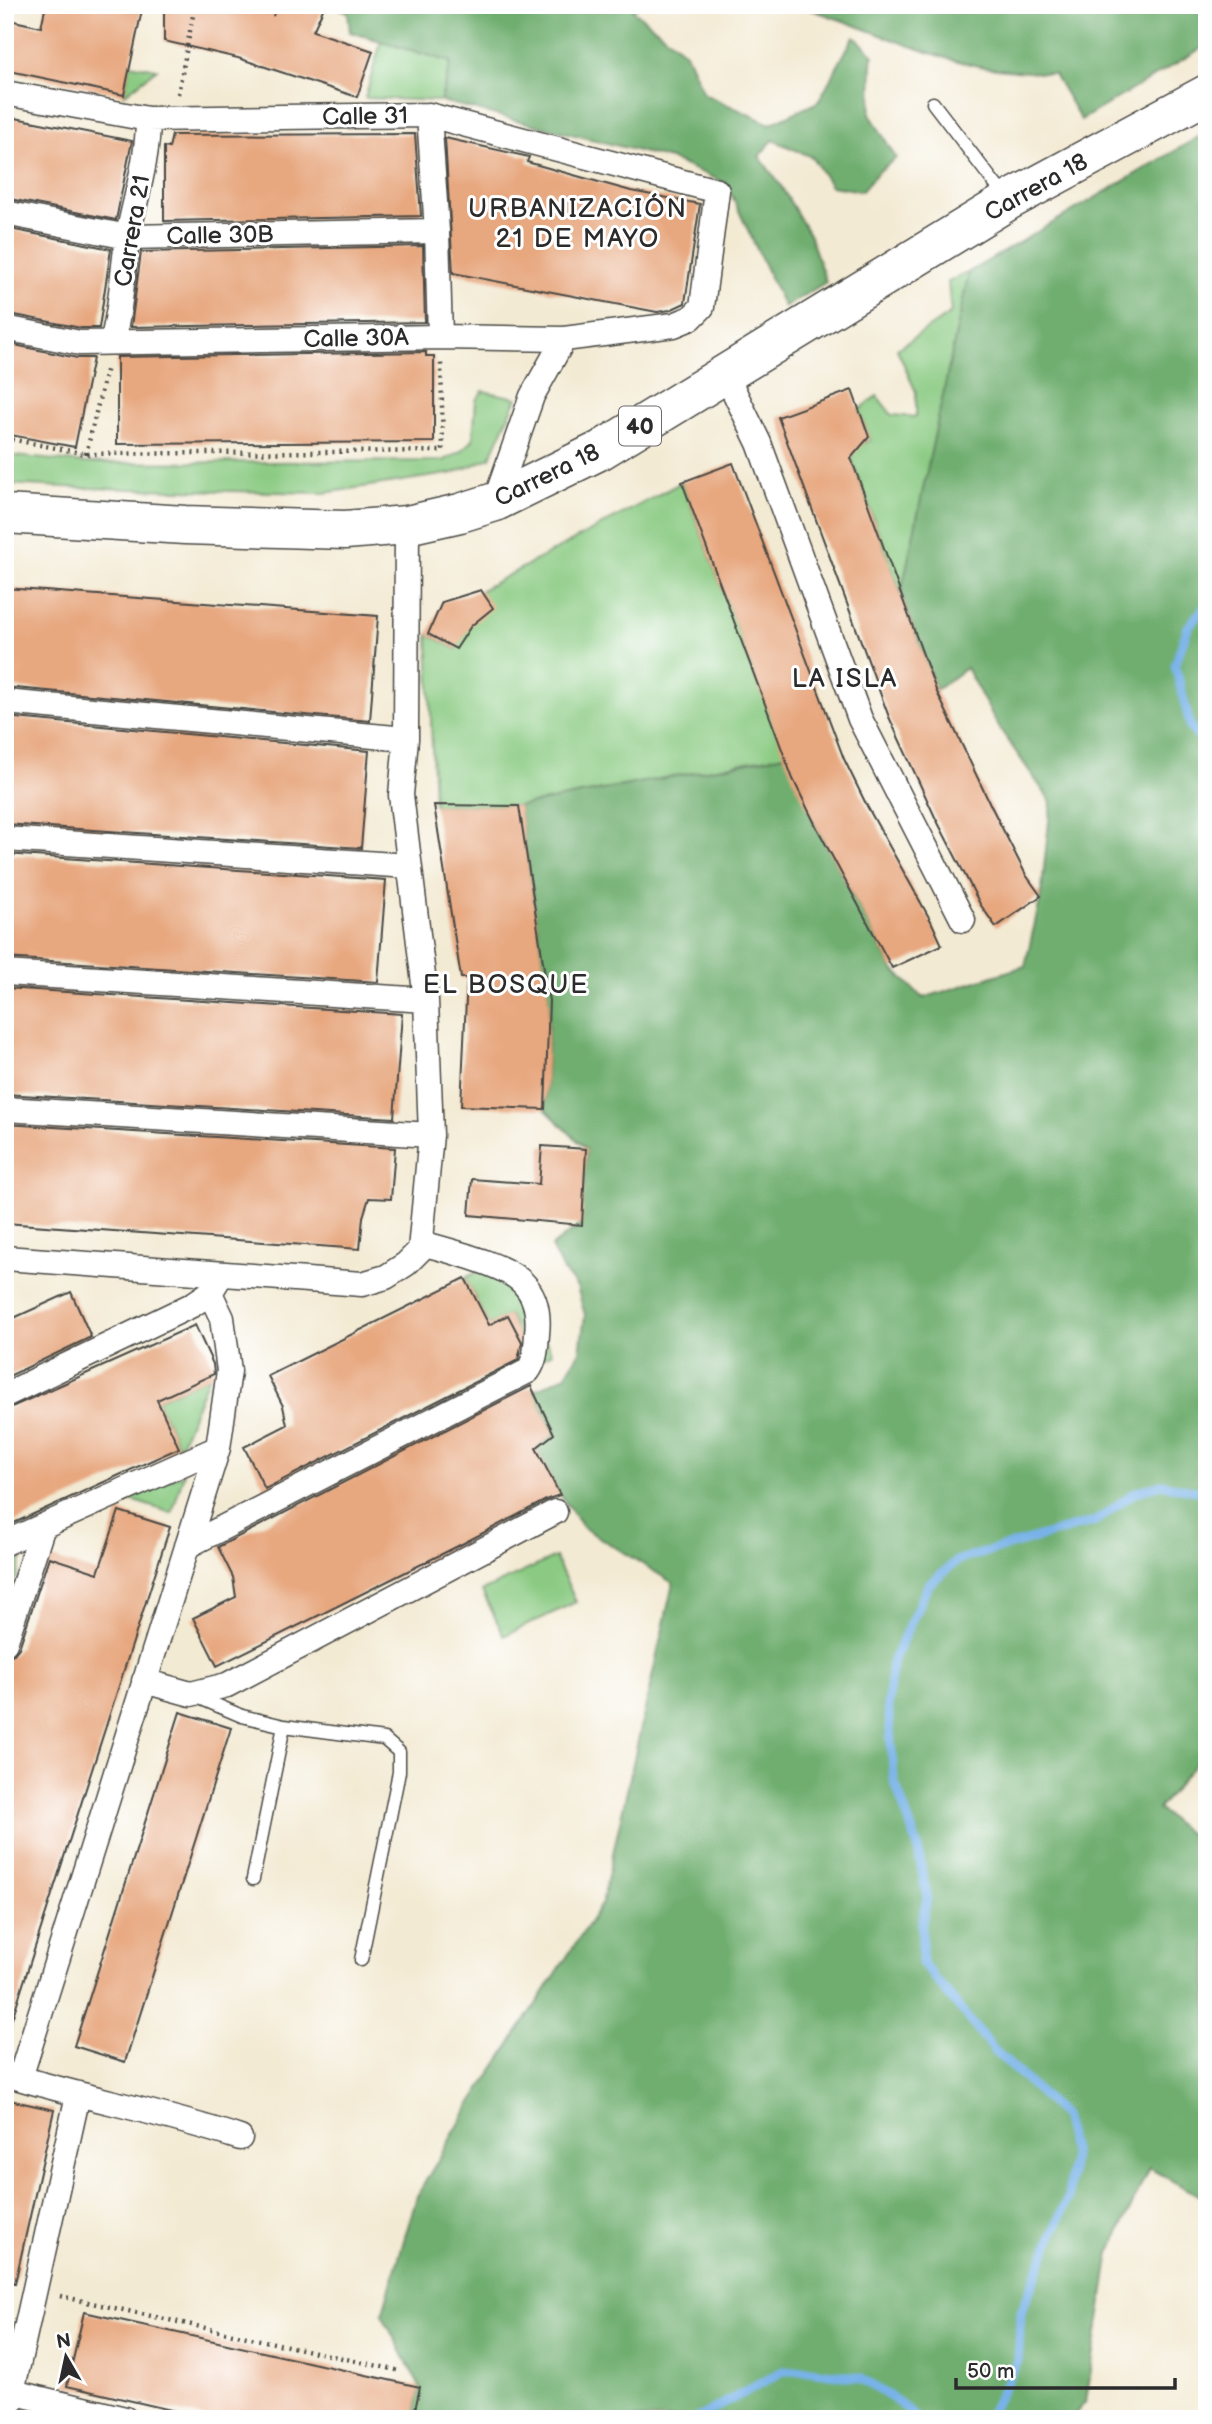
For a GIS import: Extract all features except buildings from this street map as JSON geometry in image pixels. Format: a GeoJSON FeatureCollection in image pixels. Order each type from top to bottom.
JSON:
{"type":"FeatureCollection","features":[{"type":"Feature","properties":{"kind":"highway","name":"Carrera 18"},"geometry":{"type":"LineString","coordinates":[[5,514],[185,525],[345,530],[407,525],[495,502],[601,450],[1008,201],[1207,94]]}},
{"type":"Feature","properties":{"kind":"street","name":"Calle 31"},"geometry":{"type":"LineString","coordinates":[[5,93],[148,119],[429,115],[717,191],[702,307]]}},
{"type":"Feature","properties":{"kind":"street"},"geometry":{"type":"LineString","coordinates":[[429,115],[437,231],[440,337]]}},
{"type":"Feature","properties":{"kind":"street","name":"Carrera 21"},"geometry":{"type":"LineString","coordinates":[[112,342],[117,325],[128,237],[148,143],[148,119]]}},
{"type":"Feature","properties":{"kind":"street","name":"Calle 30B"},"geometry":{"type":"LineString","coordinates":[[5,213],[128,237],[437,231]]}},
{"type":"Feature","properties":{"kind":"street","name":"Calle 30A"},"geometry":{"type":"LineString","coordinates":[[5,328],[80,343],[440,337],[564,339],[674,325],[691,318],[702,307]]}},
{"type":"Feature","properties":{"kind":"street"},"geometry":{"type":"LineString","coordinates":[[495,502],[532,396],[564,339]]}},
{"type":"Feature","properties":{"kind":"street"},"geometry":{"type":"LineString","coordinates":[[726,375],[759,443],[860,719],[962,920]]}},
{"type":"Feature","properties":{"kind":"street"},"geometry":{"type":"LineString","coordinates":[[5,1258],[216,1284],[362,1284],[386,1277],[406,1264],[420,1250],[431,1135],[426,1000],[401,795],[406,739],[407,525]]}},
{"type":"Feature","properties":{"kind":"street"},"geometry":{"type":"LineString","coordinates":[[5,702],[406,739]]}},
{"type":"Feature","properties":{"kind":"street"},"geometry":{"type":"LineString","coordinates":[[5,839],[409,866]]}},
{"type":"Feature","properties":{"kind":"street"},"geometry":{"type":"LineString","coordinates":[[5,973],[426,1000]]}},
{"type":"Feature","properties":{"kind":"street"},"geometry":{"type":"LineString","coordinates":[[5,1109],[431,1135]]}},
{"type":"Feature","properties":{"kind":"street"},"geometry":{"type":"LineString","coordinates":[[187,1546],[528,1371],[534,1363],[538,1315],[532,1295],[522,1282],[480,1262],[422,1243]]}},
{"type":"Feature","properties":{"kind":"street"},"geometry":{"type":"LineString","coordinates":[[5,1395],[192,1305],[216,1284]]}},
{"type":"Feature","properties":{"kind":"street"},"geometry":{"type":"LineString","coordinates":[[216,1284],[229,1371],[218,1448],[145,1681],[12,2076],[240,2137]]}},
{"type":"Feature","properties":{"kind":"street"},"geometry":{"type":"LineString","coordinates":[[5,1543],[218,1448]]}},
{"type":"Feature","properties":{"kind":"street"},"geometry":{"type":"LineString","coordinates":[[145,1681],[191,1694],[227,1685],[555,1512]]}},
{"type":"Feature","properties":{"kind":"street"},"geometry":{"type":"LineString","coordinates":[[5,1643],[43,1526]]}},
{"type":"Feature","properties":{"kind":"street"},"geometry":{"type":"LineString","coordinates":[[6,2419],[78,2095]]}},
{"type":"Feature","properties":{"kind":"street"},"geometry":{"type":"LineString","coordinates":[[12,2392],[125,2419]]}},
{"type":"Feature","properties":{"kind":"lane"},"geometry":{"type":"LineString","coordinates":[[933,103],[1008,201]]}},
{"type":"Feature","properties":{"kind":"lane"},"geometry":{"type":"LineString","coordinates":[[191,1694],[242,1716],[284,1726],[384,1739],[399,1752],[399,1772],[361,1960]]}},
{"type":"Feature","properties":{"kind":"lane"},"geometry":{"type":"LineString","coordinates":[[253,1879],[284,1726]]}},
{"type":"Feature","properties":{"kind":"path"},"geometry":{"type":"LineString","coordinates":[[173,119],[194,5]]}},
{"type":"Feature","properties":{"kind":"path"},"geometry":{"type":"LineString","coordinates":[[254,5],[260,10],[277,15]]}},
{"type":"Feature","properties":{"kind":"path"},"geometry":{"type":"LineString","coordinates":[[5,438],[86,454],[443,451],[440,337]]}},
{"type":"Feature","properties":{"kind":"path"},"geometry":{"type":"LineString","coordinates":[[86,454],[112,342]]}},
{"type":"Feature","properties":{"kind":"path"},"geometry":{"type":"LineString","coordinates":[[35,2290],[401,2371]]}},
{"type":"Feature","properties":{"kind":"green space"},"geometry":{"type":"Polygon","coordinates":[[[332,5],[640,5],[633,10],[686,53],[704,94],[770,124],[818,102],[854,36],[873,54],[870,114],[896,158],[877,173],[862,191],[831,186],[812,157],[773,140],[759,156],[781,186],[810,236],[826,282],[784,307],[726,183],[670,159],[441,101],[451,62],[350,32],[348,12],[332,5]]]}},
{"type":"Feature","properties":{"kind":"green space"},"geometry":{"type":"Polygon","coordinates":[[[796,5],[908,5],[927,10],[944,5],[1177,5],[1207,9],[1207,45],[1081,120],[1054,74],[960,62],[796,5]]]}},
{"type":"Feature","properties":{"kind":"green space"},"geometry":{"type":"Polygon","coordinates":[[[381,42],[451,62],[440,101],[365,98],[381,42]]]}},
{"type":"Feature","properties":{"kind":"green space"},"geometry":{"type":"Polygon","coordinates":[[[130,64],[157,69],[124,95],[130,64]]]}},
{"type":"Feature","properties":{"kind":"green space"},"geometry":{"type":"Polygon","coordinates":[[[1207,132],[1207,1749],[1158,1809],[1207,1848],[1207,2200],[1149,2168],[1110,2253],[1086,2401],[1071,2419],[413,2419],[420,2387],[382,2315],[417,2196],[469,2107],[602,1903],[673,1583],[584,1528],[560,1495],[536,1448],[554,1434],[533,1391],[565,1376],[580,1351],[585,1315],[577,1287],[562,1269],[551,1247],[581,1224],[586,1149],[545,1109],[549,1004],[519,806],[785,755],[817,828],[892,968],[923,998],[1025,966],[1041,896],[1051,802],[1000,729],[966,668],[936,690],[901,594],[969,272],[1207,132]]]}},
{"type":"Feature","properties":{"kind":"green space"},"geometry":{"type":"Polygon","coordinates":[[[969,272],[901,594],[848,449],[870,441],[859,410],[877,396],[892,415],[916,417],[916,392],[897,349],[951,313],[948,282],[969,272]]]}},
{"type":"Feature","properties":{"kind":"green space"},"geometry":{"type":"Polygon","coordinates":[[[483,391],[517,398],[490,458],[454,473],[324,493],[5,484],[5,455],[85,463],[443,461],[462,451],[473,440],[476,400],[483,391]]]}},
{"type":"Feature","properties":{"kind":"green space"},"geometry":{"type":"Polygon","coordinates":[[[682,482],[785,755],[519,806],[434,805],[428,634],[456,649],[481,590],[682,482]]]}},
{"type":"Feature","properties":{"kind":"green space"},"geometry":{"type":"Polygon","coordinates":[[[504,1258],[552,1353],[532,1363],[509,1315],[489,1325],[465,1278],[504,1258]]]}},
{"type":"Feature","properties":{"kind":"green space"},"geometry":{"type":"Polygon","coordinates":[[[209,1376],[179,1448],[157,1400],[209,1376]]]}},
{"type":"Feature","properties":{"kind":"green space"},"geometry":{"type":"Polygon","coordinates":[[[184,1473],[172,1513],[128,1499],[184,1473]]]}},
{"type":"Feature","properties":{"kind":"green space"},"geometry":{"type":"Polygon","coordinates":[[[25,1545],[16,1580],[5,1577],[5,1554],[25,1545]]]}},
{"type":"Feature","properties":{"kind":"green space"},"geometry":{"type":"Polygon","coordinates":[[[555,1557],[576,1602],[504,1636],[482,1591],[555,1557]]]}},
{"type":"Feature","properties":{"kind":"waterway"},"geometry":{"type":"LineString","coordinates":[[1207,604],[1188,627],[1175,665],[1191,729],[1207,743]]}},
{"type":"Feature","properties":{"kind":"waterway"},"geometry":{"type":"LineString","coordinates":[[987,2419],[1018,2361],[1021,2312],[1068,2198],[1073,2154],[1063,2115],[994,2050],[922,1963],[922,1923],[927,1898],[917,1844],[894,1780],[888,1704],[892,1663],[928,1585],[958,1560],[1096,1521],[1134,1493],[1161,1484],[1207,1493]]}},
{"type":"Feature","properties":{"kind":"waterway"},"geometry":{"type":"LineString","coordinates":[[696,2419],[783,2371],[810,2371],[860,2378],[900,2403],[916,2419]]}},
{"type":"Feature","properties":{"kind":"district","name":"URBANIZACIÓN 21 DE MAYO"},"geometry":{"type":"Point","coordinates":[578,223]}},
{"type":"Feature","properties":{"kind":"district","name":"LA ISLA"},"geometry":{"type":"Point","coordinates":[845,678]}},
{"type":"Feature","properties":{"kind":"district","name":"EL BOSQUE"},"geometry":{"type":"Point","coordinates":[506,984]}}]}
